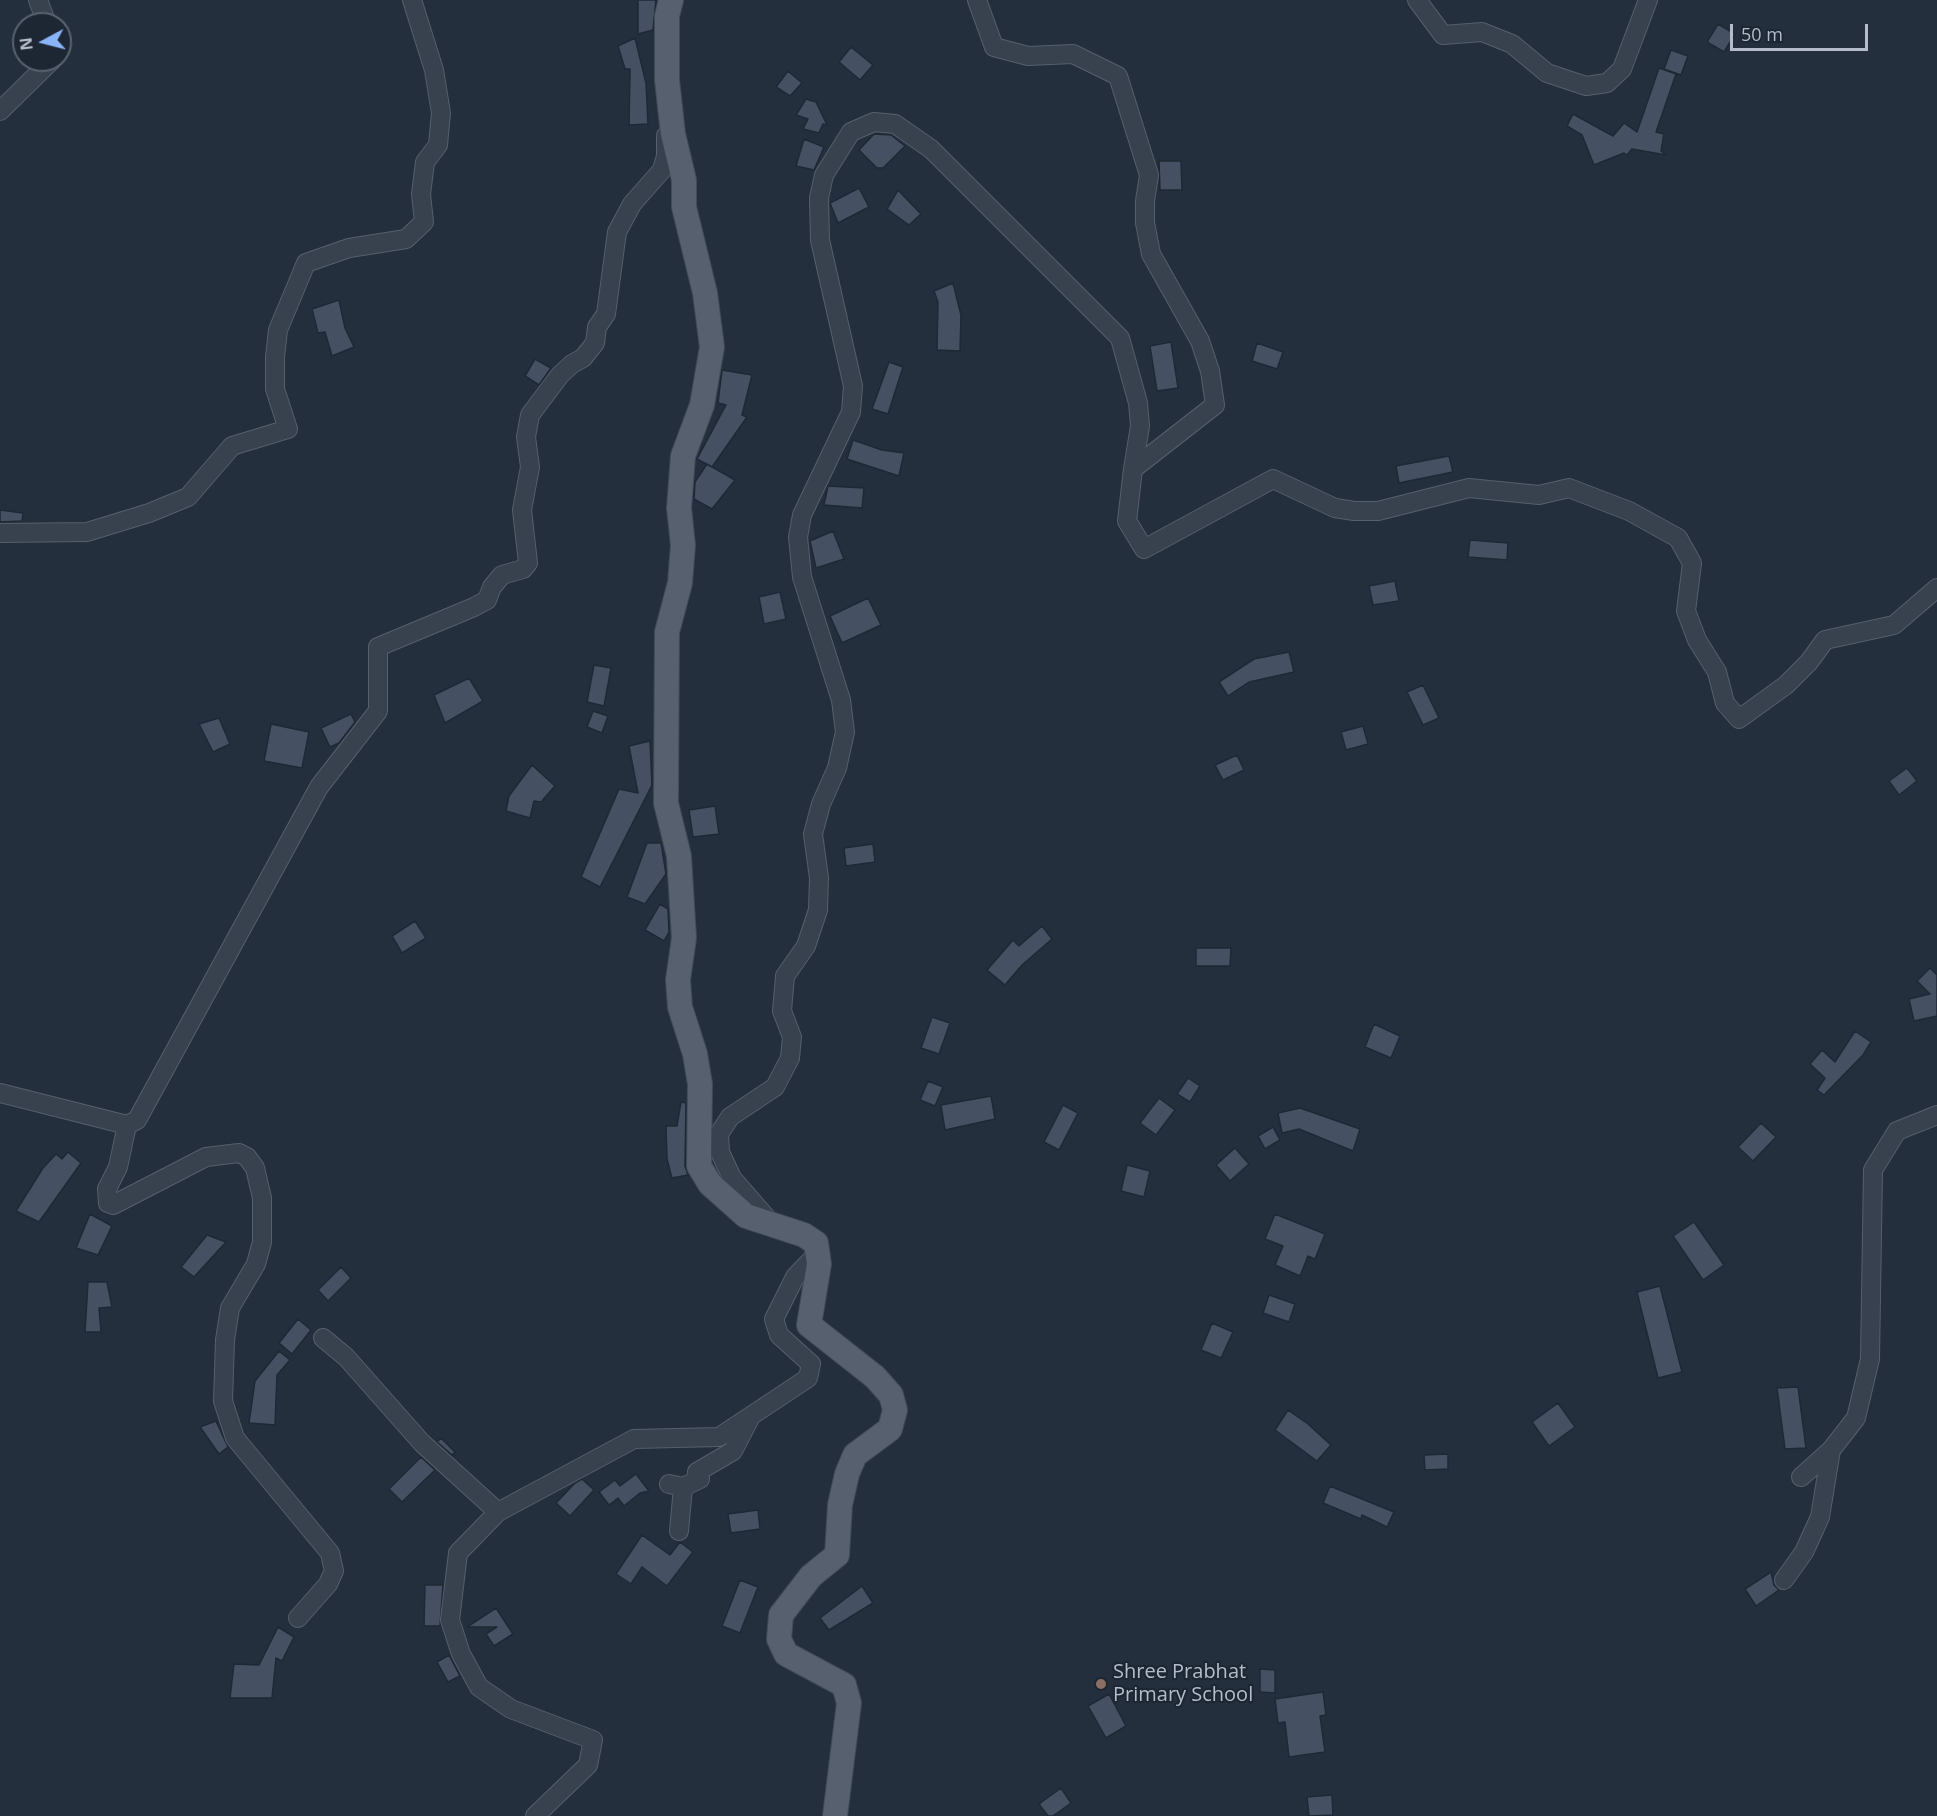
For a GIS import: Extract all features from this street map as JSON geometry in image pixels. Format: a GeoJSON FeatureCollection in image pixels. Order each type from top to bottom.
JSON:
{"type":"FeatureCollection","features":[{"type":"Feature","properties":{"kind":"main road"},"geometry":{"type":"LineString","coordinates":[[670,0],[667,16],[667,80],[673,134],[684,180],[684,207],[705,293],[712,347],[702,405],[683,456],[680,508],[683,545],[680,583],[666,632],[666,803],[680,856],[684,938],[678,980],[680,1007],[695,1054],[700,1084],[699,1166],[710,1184],[746,1216],[804,1235],[816,1243],[816,1256],[819,1264],[809,1325],[875,1377],[891,1395],[895,1410],[890,1429],[855,1455],[847,1473],[840,1505],[837,1555],[811,1576],[781,1615],[779,1639],[786,1654],[844,1685],[849,1702],[835,1816]]}},
{"type":"Feature","properties":{"kind":"street"},"geometry":{"type":"LineString","coordinates":[[0,533],[87,532],[149,513],[188,497],[232,446],[288,429],[275,389],[274,357],[278,330],[306,263],[349,248],[406,239],[424,222],[421,194],[425,162],[438,145],[441,112],[434,70],[412,0]]}},
{"type":"Feature","properties":{"kind":"street"},"geometry":{"type":"LineString","coordinates":[[977,0],[994,47],[1028,56],[1073,54],[1118,76],[1149,175],[1144,201],[1145,223],[1151,254],[1200,341],[1210,371],[1215,405],[1133,469]]}},
{"type":"Feature","properties":{"kind":"street"},"geometry":{"type":"LineString","coordinates":[[1417,0],[1443,35],[1482,32],[1512,44],[1547,73],[1586,86],[1607,83],[1622,69],[1648,0]]}},
{"type":"Feature","properties":{"kind":"street"},"geometry":{"type":"LineString","coordinates":[[0,111],[40,72]]}},
{"type":"Feature","properties":{"kind":"street"},"geometry":{"type":"LineString","coordinates":[[773,1225],[732,1178],[720,1152],[719,1134],[730,1117],[775,1086],[790,1058],[792,1037],[782,1011],[785,976],[806,946],[818,910],[819,878],[813,834],[821,804],[837,768],[845,732],[841,700],[802,577],[798,537],[802,515],[851,412],[853,386],[820,240],[819,198],[824,175],[851,132],[874,122],[895,124],[931,150],[1120,338],[1138,403],[1140,426],[1127,521],[1144,549],[1273,479],[1335,508],[1354,511],[1378,511],[1468,488],[1539,495],[1569,488],[1629,512],[1678,538],[1692,563],[1686,611],[1697,640],[1717,672],[1725,703],[1739,719],[1786,685],[1809,662],[1825,640],[1894,625],[1937,588]]}},
{"type":"Feature","properties":{"kind":"street"},"geometry":{"type":"LineString","coordinates":[[0,1093],[127,1125],[137,1120],[319,787],[378,711],[378,647],[487,600],[492,587],[502,575],[523,569],[528,563],[522,510],[530,467],[526,437],[530,415],[560,375],[583,358],[595,343],[597,327],[606,314],[608,285],[617,232],[632,204],[662,170],[666,156],[666,136],[673,134]]}},
{"type":"Feature","properties":{"kind":"street"},"geometry":{"type":"LineString","coordinates":[[1801,1477],[1831,1450],[1856,1418],[1870,1359],[1873,1170],[1897,1131],[1937,1115]]}},
{"type":"Feature","properties":{"kind":"street"},"geometry":{"type":"LineString","coordinates":[[127,1125],[118,1167],[107,1189],[108,1203],[120,1201],[206,1157],[239,1153],[247,1157],[255,1168],[262,1198],[262,1242],[256,1264],[230,1308],[225,1340],[223,1401],[235,1438],[330,1552],[334,1571],[328,1584],[298,1618]]}},
{"type":"Feature","properties":{"kind":"street"},"geometry":{"type":"LineString","coordinates":[[535,1816],[588,1765],[593,1740],[511,1709],[479,1687],[461,1654],[450,1620],[458,1553],[498,1512],[634,1439],[719,1437],[808,1378],[810,1364],[779,1335],[774,1319],[795,1277],[816,1256]]}},
{"type":"Feature","properties":{"kind":"street"},"geometry":{"type":"LineString","coordinates":[[323,1338],[346,1357],[422,1443],[498,1512]]}},
{"type":"Feature","properties":{"kind":"street"},"geometry":{"type":"LineString","coordinates":[[679,1532],[676,1485],[700,1479],[697,1472],[733,1451],[750,1418]]}},
{"type":"Feature","properties":{"kind":"street"},"geometry":{"type":"LineString","coordinates":[[1784,1580],[1804,1552],[1820,1517],[1831,1450]]}},
{"type":"Feature","properties":{"kind":"building"},"geometry":{"type":"Polygon","coordinates":[[[638,0],[656,0],[653,30],[638,34],[638,0]]]}},
{"type":"Feature","properties":{"kind":"building"},"geometry":{"type":"Polygon","coordinates":[[[1718,24],[1735,34],[1724,52],[1707,42],[1718,24]]]}},
{"type":"Feature","properties":{"kind":"building"},"geometry":{"type":"Polygon","coordinates":[[[635,38],[646,83],[648,124],[629,125],[630,69],[625,69],[618,46],[635,38]]]}},
{"type":"Feature","properties":{"kind":"building"},"geometry":{"type":"Polygon","coordinates":[[[851,47],[873,65],[860,80],[839,62],[851,47]]]}},
{"type":"Feature","properties":{"kind":"building"},"geometry":{"type":"Polygon","coordinates":[[[1671,50],[1688,56],[1681,75],[1664,69],[1671,50]]]}},
{"type":"Feature","properties":{"kind":"building"},"geometry":{"type":"Polygon","coordinates":[[[1659,68],[1676,74],[1656,132],[1664,134],[1661,151],[1666,155],[1632,149],[1627,155],[1624,153],[1594,165],[1582,135],[1567,126],[1573,114],[1613,136],[1624,123],[1637,132],[1659,68]]]}},
{"type":"Feature","properties":{"kind":"building"},"geometry":{"type":"Polygon","coordinates":[[[788,71],[802,83],[790,96],[776,87],[788,71]]]}},
{"type":"Feature","properties":{"kind":"building"},"geometry":{"type":"Polygon","coordinates":[[[806,99],[816,102],[827,125],[823,124],[819,133],[803,129],[808,119],[796,115],[806,99]]]}},
{"type":"Feature","properties":{"kind":"building"},"geometry":{"type":"Polygon","coordinates":[[[874,134],[891,135],[905,146],[883,168],[877,168],[859,150],[874,134]]]}},
{"type":"Feature","properties":{"kind":"building"},"geometry":{"type":"Polygon","coordinates":[[[804,139],[824,147],[814,170],[796,166],[804,139]]]}},
{"type":"Feature","properties":{"kind":"building"},"geometry":{"type":"Polygon","coordinates":[[[1159,161],[1181,161],[1182,190],[1160,190],[1159,161]]]}},
{"type":"Feature","properties":{"kind":"building"},"geometry":{"type":"Polygon","coordinates":[[[859,188],[869,207],[838,223],[830,203],[859,188]]]}},
{"type":"Feature","properties":{"kind":"building"},"geometry":{"type":"Polygon","coordinates":[[[898,190],[921,214],[909,225],[887,209],[898,190]]]}},
{"type":"Feature","properties":{"kind":"building"},"geometry":{"type":"Polygon","coordinates":[[[953,283],[961,315],[960,351],[937,350],[938,302],[934,291],[953,283]]]}},
{"type":"Feature","properties":{"kind":"building"},"geometry":{"type":"Polygon","coordinates":[[[339,300],[345,328],[354,347],[332,356],[325,332],[318,333],[312,309],[339,300]]]}},
{"type":"Feature","properties":{"kind":"building"},"geometry":{"type":"Polygon","coordinates":[[[1171,342],[1178,388],[1157,391],[1150,346],[1171,342]]]}},
{"type":"Feature","properties":{"kind":"building"},"geometry":{"type":"Polygon","coordinates":[[[1257,343],[1283,352],[1277,369],[1252,361],[1257,343]]]}},
{"type":"Feature","properties":{"kind":"building"},"geometry":{"type":"Polygon","coordinates":[[[535,359],[551,368],[539,385],[525,376],[535,359]]]}},
{"type":"Feature","properties":{"kind":"building"},"geometry":{"type":"Polygon","coordinates":[[[889,362],[903,367],[888,414],[872,409],[889,362]]]}},
{"type":"Feature","properties":{"kind":"building"},"geometry":{"type":"Polygon","coordinates":[[[722,370],[752,375],[742,415],[747,417],[712,467],[697,459],[726,405],[718,403],[722,370]]]}},
{"type":"Feature","properties":{"kind":"building"},"geometry":{"type":"Polygon","coordinates":[[[853,440],[882,450],[904,453],[899,476],[847,459],[853,440]]]}},
{"type":"Feature","properties":{"kind":"building"},"geometry":{"type":"Polygon","coordinates":[[[1449,456],[1453,472],[1399,483],[1396,466],[1449,456]]]}},
{"type":"Feature","properties":{"kind":"building"},"geometry":{"type":"Polygon","coordinates":[[[707,464],[735,480],[712,509],[694,499],[695,482],[707,464]]]}},
{"type":"Feature","properties":{"kind":"building"},"geometry":{"type":"Polygon","coordinates":[[[828,486],[864,488],[862,508],[824,505],[828,486]]]}},
{"type":"Feature","properties":{"kind":"building"},"geometry":{"type":"Polygon","coordinates":[[[0,510],[23,513],[22,521],[0,522],[0,510]]]}},
{"type":"Feature","properties":{"kind":"building"},"geometry":{"type":"Polygon","coordinates":[[[833,531],[844,559],[816,568],[810,541],[833,531]]]}},
{"type":"Feature","properties":{"kind":"building"},"geometry":{"type":"Polygon","coordinates":[[[1470,540],[1508,543],[1507,560],[1468,557],[1470,540]]]}},
{"type":"Feature","properties":{"kind":"building"},"geometry":{"type":"Polygon","coordinates":[[[1395,581],[1399,601],[1373,605],[1369,586],[1395,581]]]}},
{"type":"Feature","properties":{"kind":"building"},"geometry":{"type":"Polygon","coordinates":[[[780,592],[786,619],[764,624],[759,597],[780,592]]]}},
{"type":"Feature","properties":{"kind":"building"},"geometry":{"type":"Polygon","coordinates":[[[868,598],[881,625],[842,643],[830,616],[868,598]]]}},
{"type":"Feature","properties":{"kind":"building"},"geometry":{"type":"Polygon","coordinates":[[[1289,652],[1294,672],[1249,682],[1228,696],[1219,682],[1254,659],[1289,652]]]}},
{"type":"Feature","properties":{"kind":"building"},"geometry":{"type":"Polygon","coordinates":[[[594,665],[611,668],[604,706],[587,702],[594,665]]]}},
{"type":"Feature","properties":{"kind":"building"},"geometry":{"type":"Polygon","coordinates":[[[469,678],[483,701],[445,723],[434,695],[469,678]]]}},
{"type":"Feature","properties":{"kind":"building"},"geometry":{"type":"Polygon","coordinates":[[[1423,685],[1439,718],[1423,725],[1407,692],[1423,685]]]}},
{"type":"Feature","properties":{"kind":"building"},"geometry":{"type":"Polygon","coordinates":[[[593,711],[608,716],[602,733],[587,727],[593,711]]]}},
{"type":"Feature","properties":{"kind":"building"},"geometry":{"type":"Polygon","coordinates":[[[351,714],[355,722],[339,743],[330,747],[321,728],[351,714]]]}},
{"type":"Feature","properties":{"kind":"building"},"geometry":{"type":"Polygon","coordinates":[[[219,718],[230,744],[213,752],[199,724],[219,718]]]}},
{"type":"Feature","properties":{"kind":"building"},"geometry":{"type":"Polygon","coordinates":[[[271,724],[309,732],[302,768],[264,761],[271,724]]]}},
{"type":"Feature","properties":{"kind":"building"},"geometry":{"type":"Polygon","coordinates":[[[1363,726],[1368,744],[1346,750],[1341,732],[1363,726]]]}},
{"type":"Feature","properties":{"kind":"building"},"geometry":{"type":"Polygon","coordinates":[[[650,741],[652,785],[600,887],[581,877],[619,789],[638,793],[629,746],[650,741]]]}},
{"type":"Feature","properties":{"kind":"building"},"geometry":{"type":"Polygon","coordinates":[[[1237,755],[1244,770],[1223,780],[1215,765],[1237,755]]]}},
{"type":"Feature","properties":{"kind":"building"},"geometry":{"type":"Polygon","coordinates":[[[532,765],[555,786],[541,802],[534,801],[530,818],[506,811],[509,796],[532,765]]]}},
{"type":"Feature","properties":{"kind":"building"},"geometry":{"type":"Polygon","coordinates":[[[1907,768],[1917,781],[1899,795],[1889,781],[1907,768]]]}},
{"type":"Feature","properties":{"kind":"building"},"geometry":{"type":"Polygon","coordinates":[[[715,806],[719,834],[693,837],[689,810],[715,806]]]}},
{"type":"Feature","properties":{"kind":"building"},"geometry":{"type":"Polygon","coordinates":[[[647,843],[661,843],[666,874],[645,904],[627,897],[647,843]]]}},
{"type":"Feature","properties":{"kind":"building"},"geometry":{"type":"Polygon","coordinates":[[[873,844],[875,862],[846,866],[844,848],[873,844]]]}},
{"type":"Feature","properties":{"kind":"building"},"geometry":{"type":"Polygon","coordinates":[[[660,904],[668,909],[669,932],[664,941],[645,930],[660,904]]]}},
{"type":"Feature","properties":{"kind":"building"},"geometry":{"type":"Polygon","coordinates":[[[415,921],[426,938],[402,953],[392,936],[415,921]]]}},
{"type":"Feature","properties":{"kind":"building"},"geometry":{"type":"Polygon","coordinates":[[[1042,926],[1052,939],[1022,965],[1005,985],[987,970],[1013,940],[1019,946],[1042,926]]]}},
{"type":"Feature","properties":{"kind":"building"},"geometry":{"type":"Polygon","coordinates":[[[1196,948],[1231,948],[1230,966],[1196,966],[1196,948]]]}},
{"type":"Feature","properties":{"kind":"building"},"geometry":{"type":"Polygon","coordinates":[[[1930,968],[1937,975],[1937,1016],[1914,1021],[1909,999],[1930,994],[1917,981],[1930,968]]]}},
{"type":"Feature","properties":{"kind":"building"},"geometry":{"type":"Polygon","coordinates":[[[932,1017],[950,1023],[939,1054],[921,1048],[932,1017]]]}},
{"type":"Feature","properties":{"kind":"building"},"geometry":{"type":"Polygon","coordinates":[[[1374,1024],[1400,1036],[1391,1058],[1365,1047],[1374,1024]]]}},
{"type":"Feature","properties":{"kind":"building"},"geometry":{"type":"Polygon","coordinates":[[[1855,1031],[1871,1042],[1863,1055],[1824,1095],[1817,1090],[1825,1078],[1810,1064],[1822,1050],[1835,1062],[1855,1031]]]}},
{"type":"Feature","properties":{"kind":"building"},"geometry":{"type":"Polygon","coordinates":[[[1188,1078],[1200,1086],[1190,1102],[1177,1094],[1188,1078]]]}},
{"type":"Feature","properties":{"kind":"building"},"geometry":{"type":"Polygon","coordinates":[[[928,1081],[943,1087],[935,1106],[920,1100],[928,1081]]]}},
{"type":"Feature","properties":{"kind":"building"},"geometry":{"type":"Polygon","coordinates":[[[991,1096],[995,1119],[945,1130],[941,1105],[991,1096]]]}},
{"type":"Feature","properties":{"kind":"building"},"geometry":{"type":"Polygon","coordinates":[[[1159,1098],[1175,1110],[1156,1135],[1140,1123],[1159,1098]]]}},
{"type":"Feature","properties":{"kind":"building"},"geometry":{"type":"Polygon","coordinates":[[[681,1102],[686,1103],[685,1166],[688,1175],[672,1178],[667,1159],[666,1126],[677,1126],[681,1102]]]}},
{"type":"Feature","properties":{"kind":"building"},"geometry":{"type":"Polygon","coordinates":[[[1063,1105],[1078,1113],[1059,1150],[1044,1142],[1063,1105]]]}},
{"type":"Feature","properties":{"kind":"building"},"geometry":{"type":"Polygon","coordinates":[[[1300,1108],[1360,1129],[1353,1151],[1299,1129],[1282,1133],[1278,1113],[1300,1108]]]}},
{"type":"Feature","properties":{"kind":"building"},"geometry":{"type":"Polygon","coordinates":[[[1761,1123],[1776,1137],[1753,1161],[1738,1147],[1761,1123]]]}},
{"type":"Feature","properties":{"kind":"building"},"geometry":{"type":"Polygon","coordinates":[[[1273,1127],[1280,1140],[1265,1149],[1258,1136],[1273,1127]]]}},
{"type":"Feature","properties":{"kind":"building"},"geometry":{"type":"Polygon","coordinates":[[[1235,1148],[1249,1164],[1230,1181],[1216,1165],[1235,1148]]]}},
{"type":"Feature","properties":{"kind":"building"},"geometry":{"type":"Polygon","coordinates":[[[68,1152],[81,1163],[39,1222],[16,1211],[43,1168],[56,1154],[62,1159],[68,1152]]]}},
{"type":"Feature","properties":{"kind":"building"},"geometry":{"type":"Polygon","coordinates":[[[1127,1165],[1150,1171],[1144,1197],[1121,1191],[1127,1165]]]}},
{"type":"Feature","properties":{"kind":"building"},"geometry":{"type":"Polygon","coordinates":[[[90,1214],[112,1226],[98,1255],[76,1248],[90,1214]]]}},
{"type":"Feature","properties":{"kind":"building"},"geometry":{"type":"Polygon","coordinates":[[[1275,1214],[1325,1234],[1315,1259],[1308,1256],[1300,1276],[1275,1265],[1283,1246],[1265,1239],[1275,1214]]]}},
{"type":"Feature","properties":{"kind":"building"},"geometry":{"type":"Polygon","coordinates":[[[1694,1222],[1724,1265],[1703,1280],[1673,1236],[1694,1222]]]}},
{"type":"Feature","properties":{"kind":"building"},"geometry":{"type":"Polygon","coordinates":[[[207,1235],[226,1242],[194,1277],[181,1267],[207,1235]]]}},
{"type":"Feature","properties":{"kind":"building"},"geometry":{"type":"Polygon","coordinates":[[[341,1267],[351,1278],[328,1301],[318,1290],[341,1267]]]}},
{"type":"Feature","properties":{"kind":"building"},"geometry":{"type":"Polygon","coordinates":[[[88,1282],[107,1282],[112,1307],[99,1308],[101,1332],[85,1332],[88,1282]]]}},
{"type":"Feature","properties":{"kind":"building"},"geometry":{"type":"Polygon","coordinates":[[[1660,1286],[1682,1372],[1658,1378],[1637,1292],[1660,1286]]]}},
{"type":"Feature","properties":{"kind":"building"},"geometry":{"type":"Polygon","coordinates":[[[1269,1295],[1295,1304],[1289,1322],[1263,1313],[1269,1295]]]}},
{"type":"Feature","properties":{"kind":"building"},"geometry":{"type":"Polygon","coordinates":[[[298,1319],[311,1330],[292,1354],[279,1343],[298,1319]]]}},
{"type":"Feature","properties":{"kind":"building"},"geometry":{"type":"Polygon","coordinates":[[[1212,1323],[1233,1332],[1221,1358],[1201,1350],[1212,1323]]]}},
{"type":"Feature","properties":{"kind":"building"},"geometry":{"type":"Polygon","coordinates":[[[279,1351],[290,1360],[277,1375],[275,1425],[249,1423],[255,1381],[279,1351]]]}},
{"type":"Feature","properties":{"kind":"building"},"geometry":{"type":"Polygon","coordinates":[[[1798,1387],[1806,1448],[1785,1449],[1777,1388],[1798,1387]]]}},
{"type":"Feature","properties":{"kind":"building"},"geometry":{"type":"Polygon","coordinates":[[[1558,1403],[1575,1427],[1549,1446],[1532,1422],[1558,1403]]]}},
{"type":"Feature","properties":{"kind":"building"},"geometry":{"type":"Polygon","coordinates":[[[1288,1410],[1331,1445],[1317,1461],[1275,1430],[1288,1410]]]}},
{"type":"Feature","properties":{"kind":"building"},"geometry":{"type":"Polygon","coordinates":[[[216,1421],[228,1447],[219,1454],[200,1427],[216,1421]]]}},
{"type":"Feature","properties":{"kind":"building"},"geometry":{"type":"Polygon","coordinates":[[[441,1438],[455,1452],[452,1455],[437,1442],[441,1438]]]}},
{"type":"Feature","properties":{"kind":"building"},"geometry":{"type":"Polygon","coordinates":[[[1448,1454],[1448,1469],[1425,1470],[1424,1455],[1448,1454]]]}},
{"type":"Feature","properties":{"kind":"building"},"geometry":{"type":"Polygon","coordinates":[[[421,1457],[435,1470],[402,1502],[389,1489],[421,1457]]]}},
{"type":"Feature","properties":{"kind":"building"},"geometry":{"type":"Polygon","coordinates":[[[636,1474],[649,1491],[640,1493],[624,1506],[618,1498],[609,1505],[599,1492],[615,1480],[620,1486],[636,1474]]]}},
{"type":"Feature","properties":{"kind":"building"},"geometry":{"type":"Polygon","coordinates":[[[582,1479],[594,1490],[570,1516],[556,1503],[575,1483],[582,1479]]]}},
{"type":"Feature","properties":{"kind":"building"},"geometry":{"type":"Polygon","coordinates":[[[1330,1486],[1394,1512],[1387,1527],[1362,1515],[1361,1519],[1323,1503],[1330,1486]]]}},
{"type":"Feature","properties":{"kind":"building"},"geometry":{"type":"Polygon","coordinates":[[[758,1510],[760,1529],[731,1533],[728,1514],[758,1510]]]}},
{"type":"Feature","properties":{"kind":"building"},"geometry":{"type":"Polygon","coordinates":[[[642,1535],[670,1555],[680,1542],[693,1552],[667,1586],[642,1567],[631,1584],[616,1574],[642,1535]]]}},
{"type":"Feature","properties":{"kind":"building"},"geometry":{"type":"Polygon","coordinates":[[[1771,1572],[1774,1585],[1779,1590],[1756,1606],[1745,1589],[1771,1572]]]}},
{"type":"Feature","properties":{"kind":"building"},"geometry":{"type":"Polygon","coordinates":[[[740,1580],[758,1587],[740,1633],[722,1626],[740,1580]]]}},
{"type":"Feature","properties":{"kind":"building"},"geometry":{"type":"Polygon","coordinates":[[[425,1585],[443,1585],[440,1626],[424,1626],[425,1585]]]}},
{"type":"Feature","properties":{"kind":"building"},"geometry":{"type":"Polygon","coordinates":[[[862,1586],[873,1603],[829,1630],[820,1618],[862,1586]]]}},
{"type":"Feature","properties":{"kind":"building"},"geometry":{"type":"Polygon","coordinates":[[[496,1608],[513,1634],[494,1646],[486,1634],[497,1627],[467,1627],[496,1608]]]}},
{"type":"Feature","properties":{"kind":"building"},"geometry":{"type":"Polygon","coordinates":[[[278,1627],[294,1637],[282,1661],[276,1658],[272,1698],[230,1698],[234,1664],[259,1665],[278,1627]]]}},
{"type":"Feature","properties":{"kind":"building"},"geometry":{"type":"Polygon","coordinates":[[[449,1655],[460,1676],[448,1682],[437,1662],[449,1655]]]}},
{"type":"Feature","properties":{"kind":"building"},"geometry":{"type":"Polygon","coordinates":[[[1260,1669],[1275,1670],[1275,1693],[1260,1692],[1260,1669]]]}},
{"type":"Feature","properties":{"kind":"building"},"geometry":{"type":"Polygon","coordinates":[[[1323,1692],[1326,1715],[1320,1716],[1325,1752],[1289,1757],[1285,1722],[1278,1723],[1275,1699],[1323,1692]]]}},
{"type":"Feature","properties":{"kind":"building"},"geometry":{"type":"Polygon","coordinates":[[[1109,1694],[1126,1726],[1106,1738],[1088,1706],[1109,1694]]]}},
{"type":"Feature","properties":{"kind":"building"},"geometry":{"type":"Polygon","coordinates":[[[1061,1788],[1071,1803],[1053,1816],[1048,1816],[1039,1804],[1061,1788]]]}},
{"type":"Feature","properties":{"kind":"building"},"geometry":{"type":"Polygon","coordinates":[[[1332,1795],[1333,1815],[1309,1816],[1307,1797],[1332,1795]]]}},
{"type":"Feature","properties":{"kind":"place","name":"Shree Prabhat Primary School"},"geometry":{"type":"Point","coordinates":[1101,1684]}}]}
